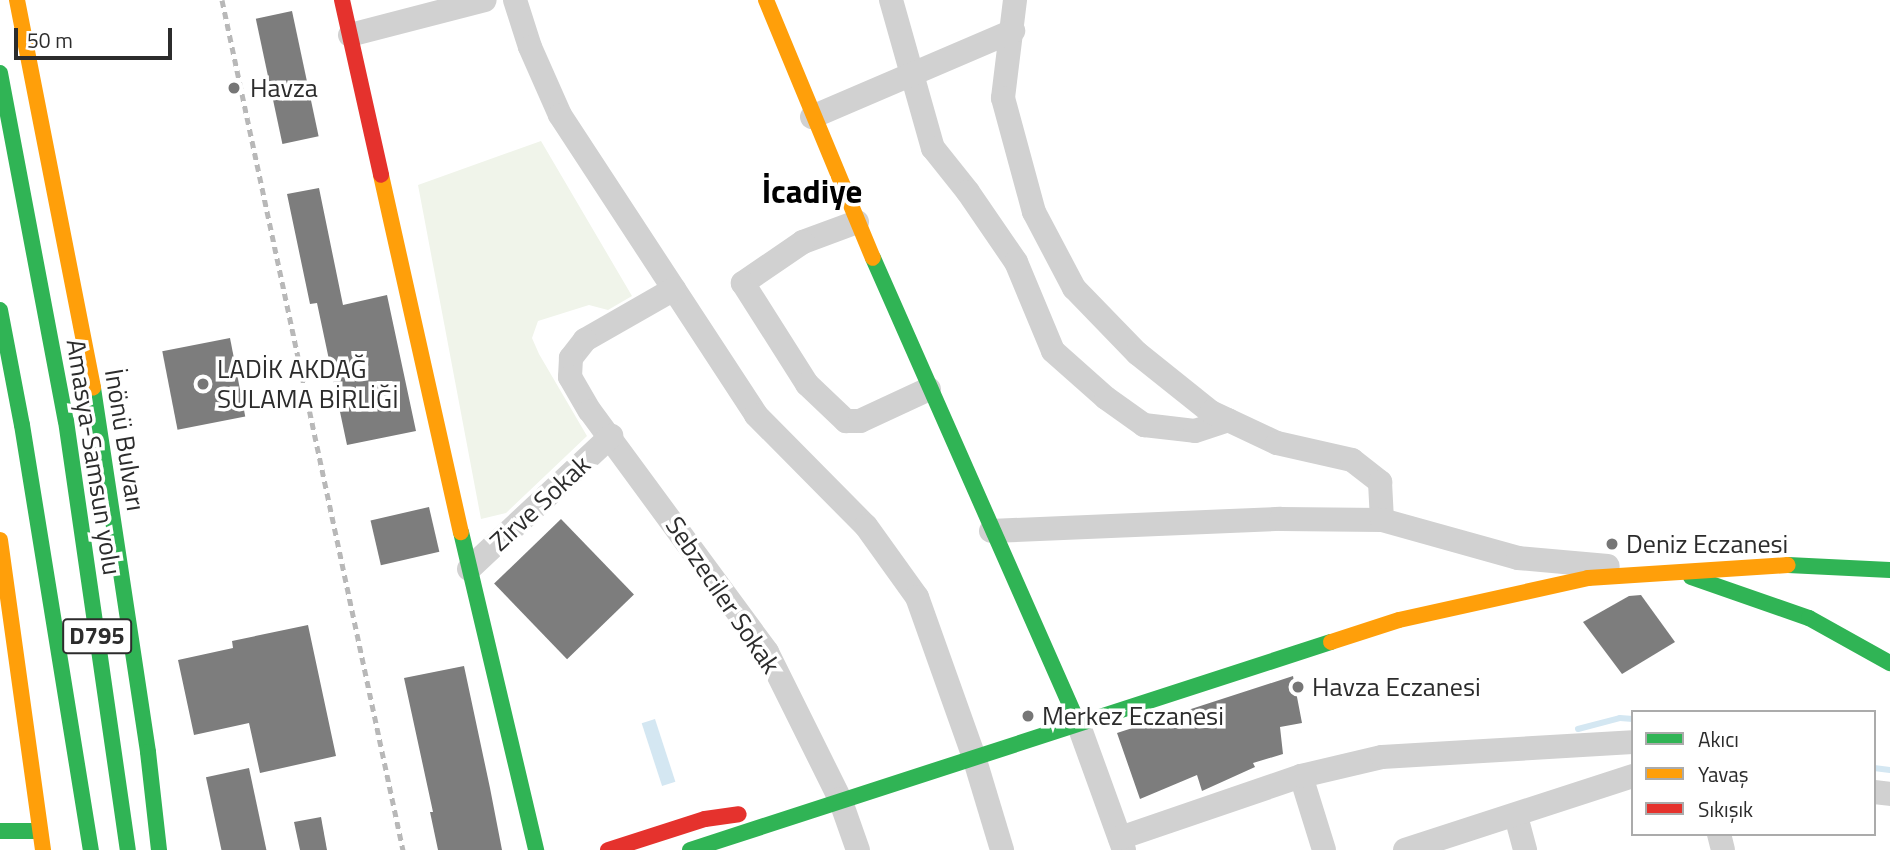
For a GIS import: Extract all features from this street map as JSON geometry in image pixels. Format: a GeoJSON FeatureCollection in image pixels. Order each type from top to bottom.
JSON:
{"type":"FeatureCollection","features":[{"type":"Feature","properties":{"kind":"main road","name":"İnönü Bulvarı"},"geometry":{"type":"LineString","coordinates":[[17,0],[97,411],[146,738],[159,850]]}},
{"type":"Feature","properties":{"kind":"main road"},"geometry":{"type":"LineString","coordinates":[[342,0],[469,569],[536,850]]}},
{"type":"Feature","properties":{"kind":"main road"},"geometry":{"type":"LineString","coordinates":[[766,0],[812,117],[929,390],[1078,723]]}},
{"type":"Feature","properties":{"kind":"main road","name":"Amasya-Samsun yolu"},"geometry":{"type":"LineString","coordinates":[[0,73],[66,421],[128,850]]}},
{"type":"Feature","properties":{"kind":"main road","name":"D795"},"geometry":{"type":"LineString","coordinates":[[0,310],[22,425],[92,850]]}},
{"type":"Feature","properties":{"kind":"main road"},"geometry":{"type":"LineString","coordinates":[[0,540],[43,850]]}},
{"type":"Feature","properties":{"kind":"main road"},"geometry":{"type":"LineString","coordinates":[[690,850],[728,844],[840,799],[1399,620],[1588,578],[1682,573],[1772,564],[1890,570]]}},
{"type":"Feature","properties":{"kind":"main road"},"geometry":{"type":"LineString","coordinates":[[1682,573],[1809,618],[1890,663]]}},
{"type":"Feature","properties":{"kind":"main road"},"geometry":{"type":"LineString","coordinates":[[608,850],[705,820],[840,799]]}},
{"type":"Feature","properties":{"kind":"main road"},"geometry":{"type":"LineString","coordinates":[[705,820],[728,844]]}},
{"type":"Feature","properties":{"kind":"main road"},"geometry":{"type":"LineString","coordinates":[[0,831],[40,831]]}},
{"type":"Feature","properties":{"kind":"street"},"geometry":{"type":"LineString","coordinates":[[350,35],[485,0]]}},
{"type":"Feature","properties":{"kind":"street"},"geometry":{"type":"LineString","coordinates":[[515,0],[530,47],[560,115],[756,415],[866,526],[917,597],[974,757],[1002,850]]}},
{"type":"Feature","properties":{"kind":"street"},"geometry":{"type":"LineString","coordinates":[[891,0],[933,148],[968,192],[1016,262],[1053,351],[1106,398],[1144,425],[1195,431],[1228,420]]}},
{"type":"Feature","properties":{"kind":"street"},"geometry":{"type":"LineString","coordinates":[[1015,0],[1003,98],[1034,212],[1074,288],[1137,354],[1211,412],[1276,443],[1352,460],[1381,482],[1382,520]]}},
{"type":"Feature","properties":{"kind":"street"},"geometry":{"type":"LineString","coordinates":[[812,117],[1013,31]]}},
{"type":"Feature","properties":{"kind":"street"},"geometry":{"type":"LineString","coordinates":[[857,222],[803,242],[743,283],[807,384],[846,421],[860,421],[929,390]]}},
{"type":"Feature","properties":{"kind":"street","name":"Sebzeciler Sokak"},"geometry":{"type":"LineString","coordinates":[[674,289],[586,340],[571,358],[570,377],[590,411],[768,652],[840,799],[858,850]]}},
{"type":"Feature","properties":{"kind":"street","name":"Zirve Sokak"},"geometry":{"type":"LineString","coordinates":[[469,569],[611,436]]}},
{"type":"Feature","properties":{"kind":"street"},"geometry":{"type":"LineString","coordinates":[[990,531],[1281,519],[1382,520],[1518,558],[1682,573]]}},
{"type":"Feature","properties":{"kind":"street"},"geometry":{"type":"LineString","coordinates":[[1078,723],[1122,844],[1301,776],[1382,757],[1631,742]]}},
{"type":"Feature","properties":{"kind":"street"},"geometry":{"type":"LineString","coordinates":[[1301,776],[1324,850]]}},
{"type":"Feature","properties":{"kind":"street"},"geometry":{"type":"LineString","coordinates":[[1405,850],[1631,777]]}},
{"type":"Feature","properties":{"kind":"street"},"geometry":{"type":"LineString","coordinates":[[1516,816],[1525,850]]}},
{"type":"Feature","properties":{"kind":"shaded area"},"geometry":{"type":"Polygon","coordinates":[[[541,141],[632,296],[608,310],[589,305],[538,321],[532,338],[587,436],[506,513],[481,519],[418,185],[541,141]]]}},
{"type":"Feature","properties":{"kind":"water"},"geometry":{"type":"Polygon","coordinates":[[[655,719],[675,782],[662,786],[642,723],[655,719]]]}},
{"type":"Feature","properties":{"kind":"building"},"geometry":{"type":"Polygon","coordinates":[[[292,11],[319,136],[282,144],[256,19],[292,11]]]}},
{"type":"Feature","properties":{"kind":"building"},"geometry":{"type":"Polygon","coordinates":[[[319,188],[343,305],[387,295],[416,431],[347,445],[317,303],[310,304],[287,194],[319,188]]]}},
{"type":"Feature","properties":{"kind":"building","name":"LADİK AKDAĞ SULAMA BİRLİĞİ"},"geometry":{"type":"Polygon","coordinates":[[[230,338],[245,417],[178,430],[162,351],[230,338]]]}},
{"type":"Feature","properties":{"kind":"building"},"geometry":{"type":"Polygon","coordinates":[[[429,507],[439,552],[381,565],[371,520],[429,507]]]}},
{"type":"Feature","properties":{"kind":"building"},"geometry":{"type":"Polygon","coordinates":[[[561,519],[634,595],[567,659],[494,584],[561,519]]]}},
{"type":"Feature","properties":{"kind":"building"},"geometry":{"type":"Polygon","coordinates":[[[1641,595],[1675,642],[1622,674],[1583,622],[1629,596],[1641,595]]]}},
{"type":"Feature","properties":{"kind":"building"},"geometry":{"type":"Polygon","coordinates":[[[308,625],[336,756],[260,773],[249,723],[194,735],[178,660],[233,648],[232,641],[308,625]]]}},
{"type":"Feature","properties":{"kind":"building"},"geometry":{"type":"Polygon","coordinates":[[[464,666],[502,850],[438,850],[430,812],[433,812],[404,678],[464,666]]]}},
{"type":"Feature","properties":{"kind":"building"},"geometry":{"type":"Polygon","coordinates":[[[1293,676],[1302,723],[1280,727],[1283,754],[1253,763],[1255,767],[1202,791],[1197,775],[1140,799],[1117,733],[1293,676]]]}},
{"type":"Feature","properties":{"kind":"building"},"geometry":{"type":"Polygon","coordinates":[[[249,768],[266,850],[221,850],[206,777],[249,768]]]}},
{"type":"Feature","properties":{"kind":"building"},"geometry":{"type":"Polygon","coordinates":[[[321,817],[327,850],[300,850],[294,822],[321,817]]]}},
{"type":"Feature","properties":{"kind":"waterway"},"geometry":{"type":"LineString","coordinates":[[1578,729],[1620,718],[1631,719]]}},
{"type":"Feature","properties":{"kind":"waterway"},"geometry":{"type":"LineString","coordinates":[[1876,768],[1890,770]]}},
{"type":"Feature","properties":{"kind":"railway"},"geometry":{"type":"LineString","coordinates":[[222,0],[403,850]]}},
{"type":"Feature","properties":{"kind":"traffic: fast"},"geometry":{"type":"LineString","coordinates":[[0,73],[66,421],[128,850]]}},
{"type":"Feature","properties":{"kind":"traffic: fast"},"geometry":{"type":"LineString","coordinates":[[873,258],[1078,723]]}},
{"type":"Feature","properties":{"kind":"traffic: fast"},"geometry":{"type":"LineString","coordinates":[[0,310],[22,425],[91,850]]}},
{"type":"Feature","properties":{"kind":"traffic: fast"},"geometry":{"type":"LineString","coordinates":[[93,388],[148,752],[159,850]]}},
{"type":"Feature","properties":{"kind":"traffic: fast"},"geometry":{"type":"LineString","coordinates":[[461,532],[536,850]]}},
{"type":"Feature","properties":{"kind":"traffic: fast"},"geometry":{"type":"LineString","coordinates":[[1788,565],[1890,570]]}},
{"type":"Feature","properties":{"kind":"traffic: fast"},"geometry":{"type":"LineString","coordinates":[[1691,577],[1809,618],[1890,663]]}},
{"type":"Feature","properties":{"kind":"traffic: fast"},"geometry":{"type":"LineString","coordinates":[[690,850],[1331,642]]}},
{"type":"Feature","properties":{"kind":"traffic: fast"},"geometry":{"type":"LineString","coordinates":[[0,831],[40,831]]}},
{"type":"Feature","properties":{"kind":"traffic: slow"},"geometry":{"type":"LineString","coordinates":[[17,0],[93,388]]}},
{"type":"Feature","properties":{"kind":"traffic: slow"},"geometry":{"type":"LineString","coordinates":[[766,0],[873,258]]}},
{"type":"Feature","properties":{"kind":"traffic: slow"},"geometry":{"type":"LineString","coordinates":[[381,175],[461,532]]}},
{"type":"Feature","properties":{"kind":"traffic: slow"},"geometry":{"type":"LineString","coordinates":[[0,540],[43,850]]}},
{"type":"Feature","properties":{"kind":"traffic: slow"},"geometry":{"type":"LineString","coordinates":[[1331,642],[1399,620],[1588,578],[1788,565]]}},
{"type":"Feature","properties":{"kind":"traffic: jam"},"geometry":{"type":"LineString","coordinates":[[342,0],[381,175]]}},
{"type":"Feature","properties":{"kind":"traffic: jam"},"geometry":{"type":"LineString","coordinates":[[608,850],[705,819],[739,814]]}},
{"type":"Feature","properties":{"kind":"place","name":"Havza"},"geometry":{"type":"Point","coordinates":[234,88]}},
{"type":"Feature","properties":{"kind":"place","name":"LADİK AKDAĞ SULAMA BİRLİĞİ"},"geometry":{"type":"Point","coordinates":[203,384]}},
{"type":"Feature","properties":{"kind":"place","name":"Deniz Eczanesi"},"geometry":{"type":"Point","coordinates":[1612,544]}},
{"type":"Feature","properties":{"kind":"place","name":"Havza Eczanesi"},"geometry":{"type":"Point","coordinates":[1298,687]}},
{"type":"Feature","properties":{"kind":"place","name":"Merkez Eczanesi"},"geometry":{"type":"Point","coordinates":[1028,716]}},
{"type":"Feature","properties":{"kind":"district","name":"İcadiye"},"geometry":{"type":"Point","coordinates":[812,192]}}]}
